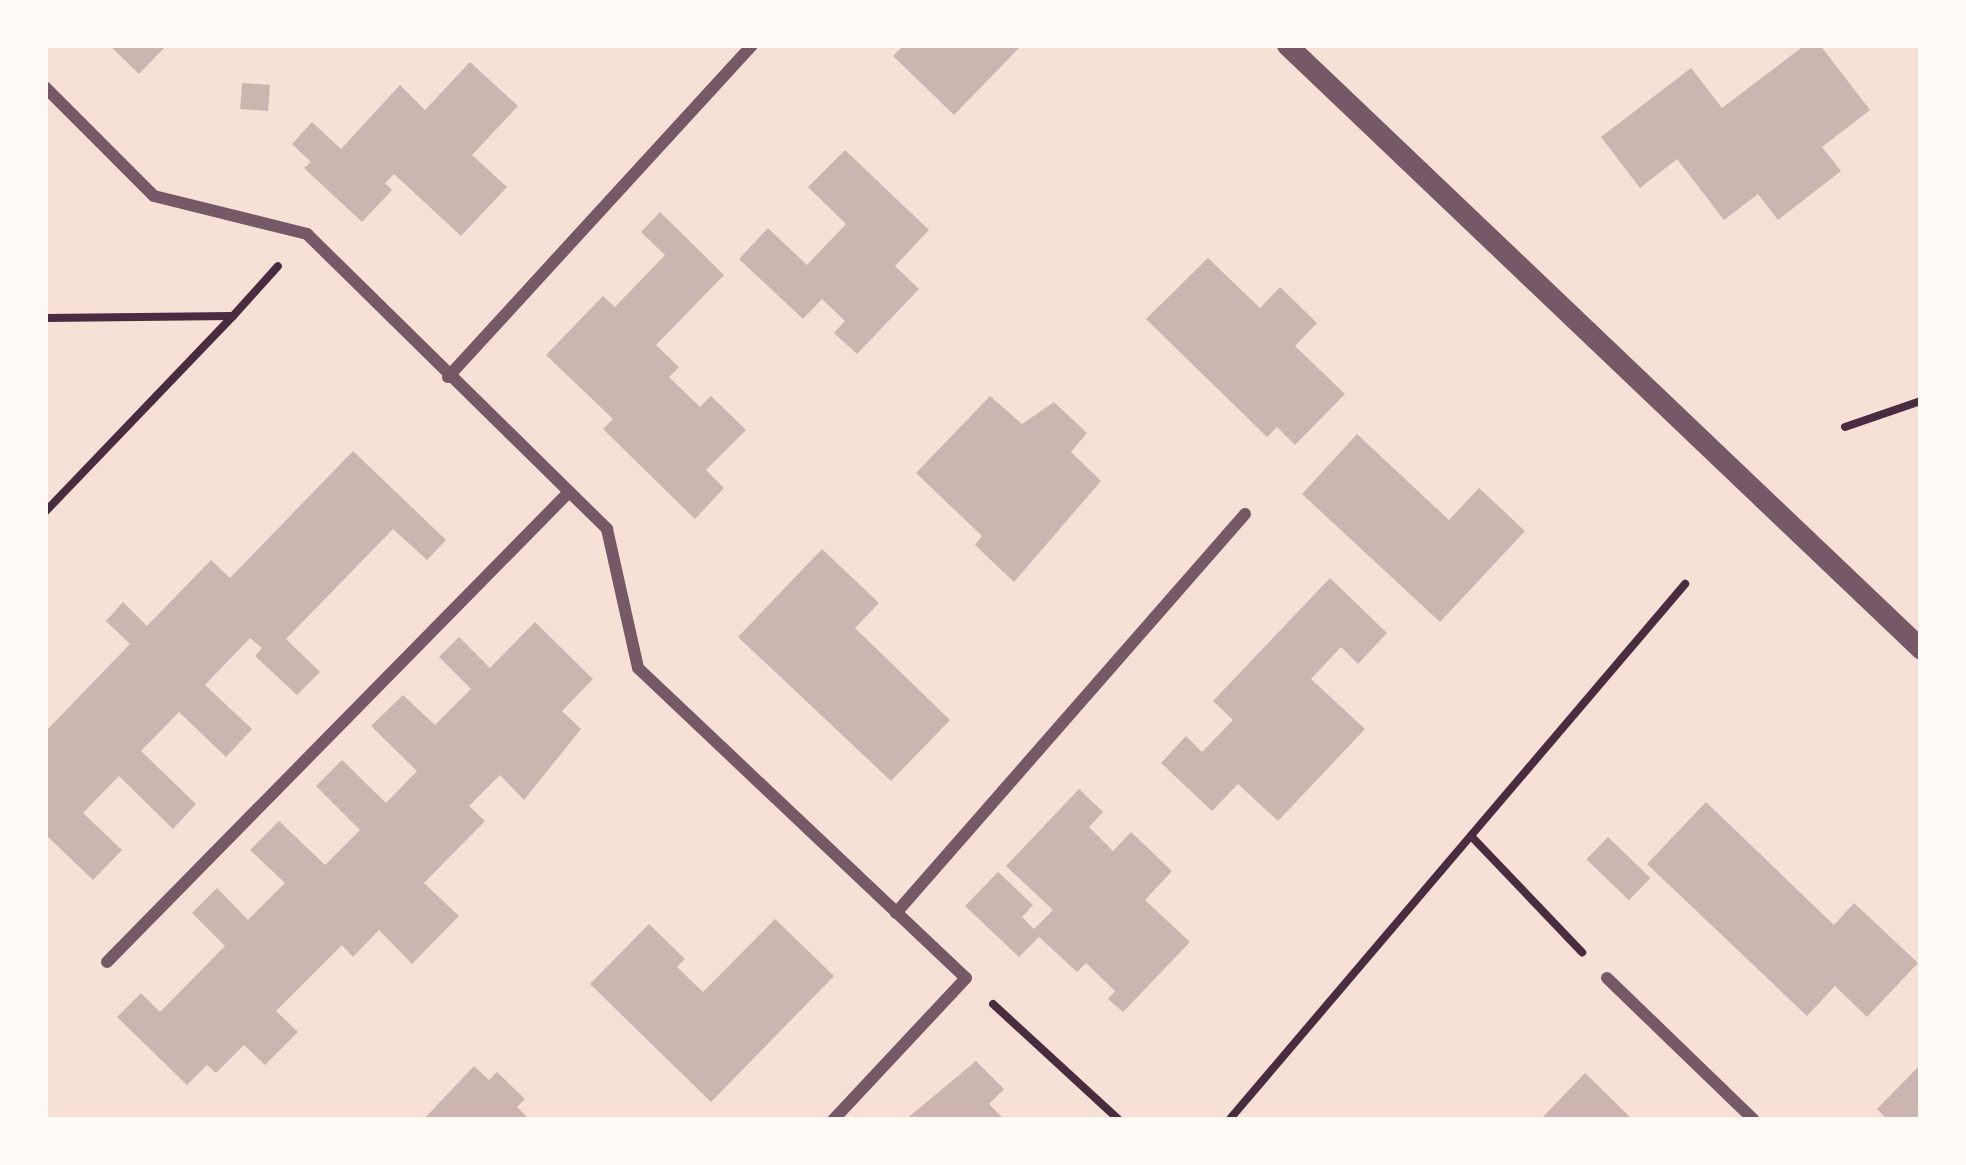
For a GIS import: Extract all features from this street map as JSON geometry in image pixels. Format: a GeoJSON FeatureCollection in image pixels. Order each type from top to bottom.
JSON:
{"type":"FeatureCollection","features":[{"type":"Feature","properties":{"kind":"street"},"geometry":{"type":"LineString","coordinates":[[448,376],[752,45]]}},
{"type":"Feature","properties":{"kind":"street"},"geometry":{"type":"LineString","coordinates":[[1288,45],[1921,649]]}},
{"type":"Feature","properties":{"kind":"street"},"geometry":{"type":"LineString","coordinates":[[45,87],[154,196],[307,234],[607,529],[638,668],[966,979],[833,1120]]}},
{"type":"Feature","properties":{"kind":"street"},"geometry":{"type":"LineString","coordinates":[[107,962],[569,492]]}},
{"type":"Feature","properties":{"kind":"street"},"geometry":{"type":"LineString","coordinates":[[896,913],[1245,514]]}},
{"type":"Feature","properties":{"kind":"street"},"geometry":{"type":"LineString","coordinates":[[1607,978],[1754,1120]]}},
{"type":"Feature","properties":{"kind":"path"},"geometry":{"type":"LineString","coordinates":[[45,512],[307,234]]}},
{"type":"Feature","properties":{"kind":"path"},"geometry":{"type":"LineString","coordinates":[[45,318],[233,316]]}},
{"type":"Feature","properties":{"kind":"path"},"geometry":{"type":"LineString","coordinates":[[1845,427],[1921,401]]}},
{"type":"Feature","properties":{"kind":"path"},"geometry":{"type":"LineString","coordinates":[[1228,1120],[1685,584]]}},
{"type":"Feature","properties":{"kind":"path"},"geometry":{"type":"LineString","coordinates":[[1471,836],[1607,978]]}},
{"type":"Feature","properties":{"kind":"path"},"geometry":{"type":"LineString","coordinates":[[966,979],[1119,1120]]}},
{"type":"Feature","properties":{"kind":"building"},"geometry":{"type":"Polygon","coordinates":[[[109,45],[167,45],[139,74],[109,45]]]}},
{"type":"Feature","properties":{"kind":"building"},"geometry":{"type":"Polygon","coordinates":[[[904,45],[1022,45],[954,115],[893,56],[904,45]]]}},
{"type":"Feature","properties":{"kind":"building"},"geometry":{"type":"Polygon","coordinates":[[[1805,45],[1820,45],[1870,110],[1822,147],[1841,171],[1778,220],[1758,194],[1724,220],[1677,159],[1640,188],[1601,137],[1691,68],[1722,108],[1805,45]]]}},
{"type":"Feature","properties":{"kind":"building"},"geometry":{"type":"Polygon","coordinates":[[[470,62],[518,106],[472,155],[507,187],[461,236],[394,174],[385,183],[392,190],[362,222],[304,168],[311,162],[292,144],[312,122],[341,149],[400,85],[425,110],[470,62]]]}},
{"type":"Feature","properties":{"kind":"building"},"geometry":{"type":"Polygon","coordinates":[[[242,83],[270,85],[268,111],[240,109],[242,83]]]}},
{"type":"Feature","properties":{"kind":"building"},"geometry":{"type":"Polygon","coordinates":[[[845,150],[929,230],[895,266],[919,289],[857,354],[834,333],[845,321],[822,299],[803,319],[739,259],[768,228],[807,265],[846,224],[808,187],[845,150]]]}},
{"type":"Feature","properties":{"kind":"building"},"geometry":{"type":"Polygon","coordinates":[[[660,212],[724,275],[656,345],[679,367],[669,377],[700,407],[711,396],[746,430],[706,470],[724,488],[695,519],[603,429],[613,419],[546,355],[603,296],[615,307],[665,255],[641,232],[660,212]]]}},
{"type":"Feature","properties":{"kind":"building"},"geometry":{"type":"Polygon","coordinates":[[[1208,258],[1260,308],[1280,287],[1317,323],[1295,346],[1345,394],[1295,445],[1277,427],[1267,437],[1146,319],[1208,258]]]}},
{"type":"Feature","properties":{"kind":"building"},"geometry":{"type":"Polygon","coordinates":[[[990,396],[1022,424],[1054,402],[1087,433],[1071,452],[1101,481],[1014,582],[975,545],[982,536],[916,473],[990,396]]]}},
{"type":"Feature","properties":{"kind":"building"},"geometry":{"type":"Polygon","coordinates":[[[1357,434],[1449,520],[1479,488],[1525,531],[1440,622],[1302,494],[1357,434]]]}},
{"type":"Feature","properties":{"kind":"building"},"geometry":{"type":"Polygon","coordinates":[[[353,451],[446,540],[427,560],[393,529],[286,639],[320,672],[297,695],[255,656],[262,648],[250,638],[205,685],[252,729],[226,757],[179,712],[141,751],[196,804],[173,829],[119,776],[83,813],[122,850],[93,880],[45,834],[45,732],[130,644],[106,621],[123,602],[147,626],[211,560],[230,578],[353,451]]]}},
{"type":"Feature","properties":{"kind":"building"},"geometry":{"type":"Polygon","coordinates":[[[822,549],[879,603],[855,628],[950,720],[891,781],[738,637],[822,549]]]}},
{"type":"Feature","properties":{"kind":"building"},"geometry":{"type":"Polygon","coordinates":[[[1330,578],[1387,633],[1358,664],[1341,647],[1311,679],[1365,729],[1278,821],[1238,784],[1212,811],[1161,763],[1186,736],[1202,752],[1233,720],[1213,701],[1330,578]]]}},
{"type":"Feature","properties":{"kind":"building"},"geometry":{"type":"Polygon","coordinates":[[[535,622],[593,679],[562,711],[581,729],[524,800],[500,775],[469,806],[485,821],[424,883],[459,916],[412,964],[379,930],[353,957],[342,945],[276,1011],[298,1032],[265,1065],[244,1045],[216,1073],[207,1065],[187,1085],[117,1017],[141,993],[160,1012],[225,946],[192,913],[217,888],[248,920],[285,883],[250,850],[279,821],[325,865],[360,830],[316,786],[342,760],[386,803],[417,771],[371,726],[403,695],[435,725],[471,689],[439,657],[459,637],[490,668],[535,622]]]}},
{"type":"Feature","properties":{"kind":"building"},"geometry":{"type":"Polygon","coordinates":[[[1079,789],[1103,812],[1089,827],[1113,851],[1131,832],[1172,871],[1145,900],[1190,942],[1123,1012],[1108,999],[1115,991],[1086,963],[1077,972],[1039,937],[1019,957],[965,906],[998,872],[1033,905],[1022,917],[1034,929],[1053,910],[1006,866],[1079,789]]]}},
{"type":"Feature","properties":{"kind":"building"},"geometry":{"type":"Polygon","coordinates":[[[1706,802],[1834,925],[1854,903],[1918,963],[1867,1017],[1835,986],[1807,1016],[1647,864],[1706,802]]]}},
{"type":"Feature","properties":{"kind":"building"},"geometry":{"type":"Polygon","coordinates":[[[1608,837],[1650,878],[1629,900],[1586,859],[1608,837]]]}},
{"type":"Feature","properties":{"kind":"building"},"geometry":{"type":"Polygon","coordinates":[[[775,919],[834,976],[711,1102],[590,984],[649,924],[685,959],[677,967],[703,992],[775,919]]]}},
{"type":"Feature","properties":{"kind":"building"},"geometry":{"type":"Polygon","coordinates":[[[976,1061],[1004,1089],[989,1104],[1005,1120],[905,1120],[976,1061]]]}},
{"type":"Feature","properties":{"kind":"building"},"geometry":{"type":"Polygon","coordinates":[[[1921,1064],[1921,1120],[1888,1120],[1877,1109],[1921,1064]]]}},
{"type":"Feature","properties":{"kind":"building"},"geometry":{"type":"Polygon","coordinates":[[[474,1066],[489,1080],[497,1072],[525,1099],[517,1107],[530,1120],[423,1120],[474,1066]]]}},
{"type":"Feature","properties":{"kind":"building"},"geometry":{"type":"Polygon","coordinates":[[[1585,1073],[1633,1120],[1540,1120],[1585,1073]]]}}]}
